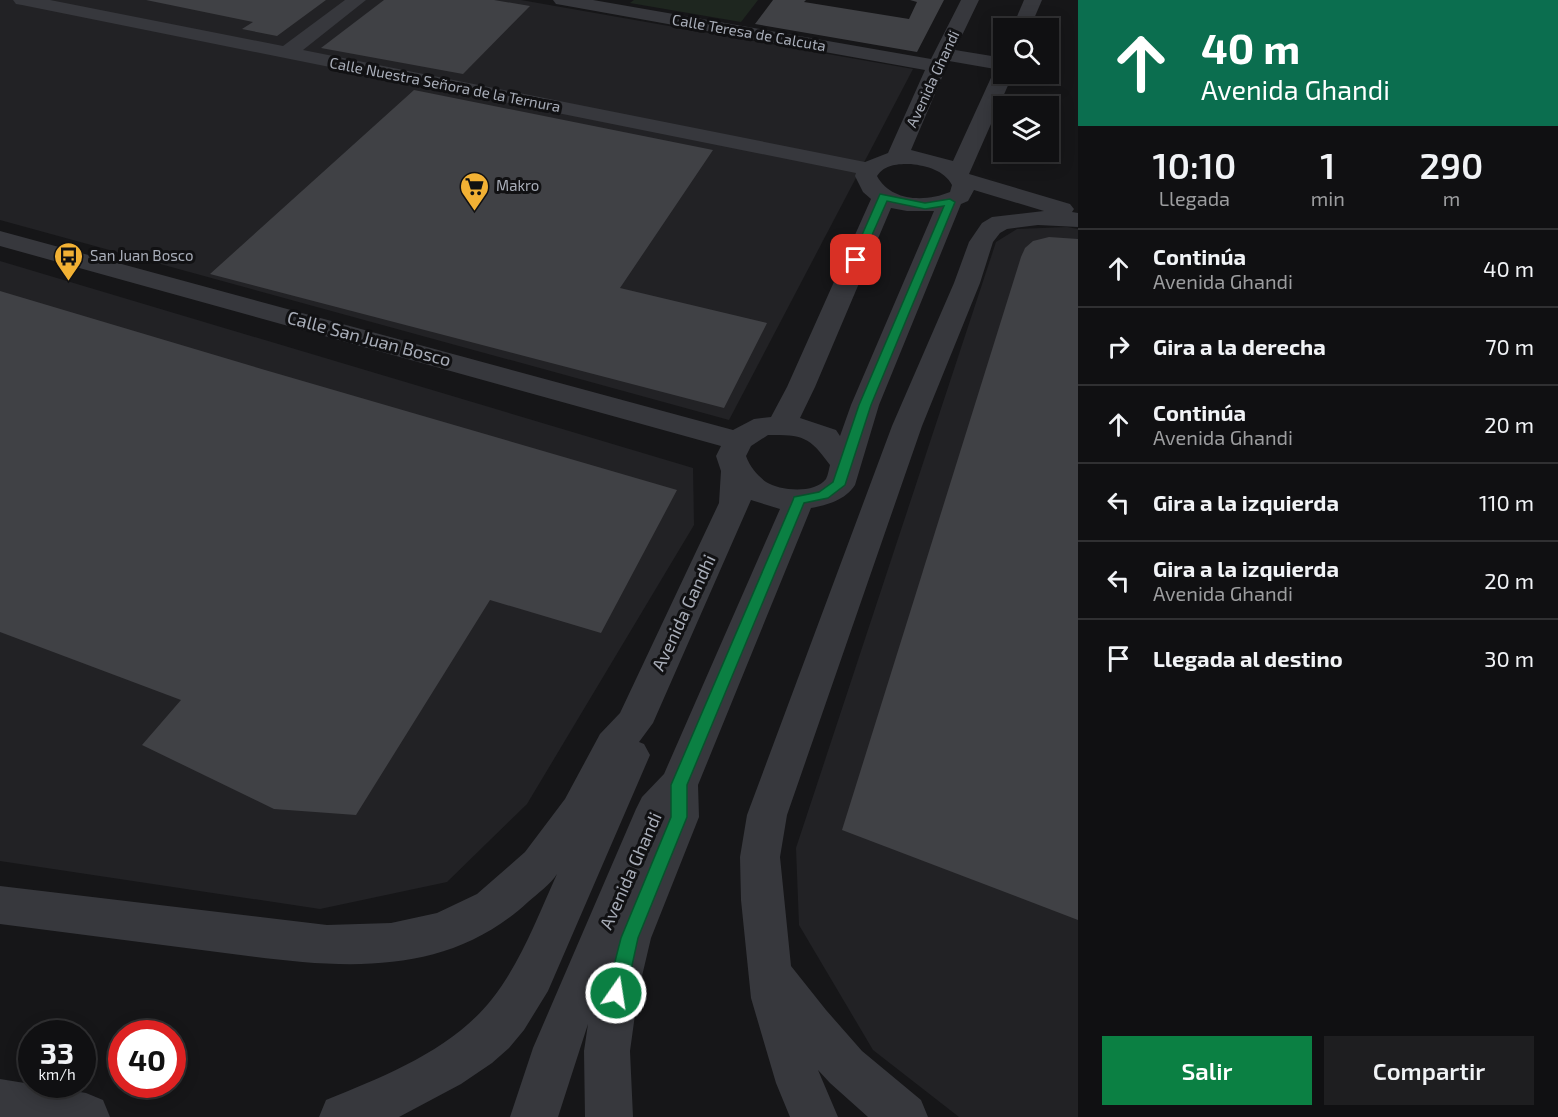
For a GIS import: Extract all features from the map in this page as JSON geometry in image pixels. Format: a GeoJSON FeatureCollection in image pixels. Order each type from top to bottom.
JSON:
{"type":"FeatureCollection","features":[{"type":"Feature","properties":{"kind":"street","name":"Calle Nuestra Señora de la Ternura"},"geometry":{"type":"LineString","coordinates":[[22,0],[868,169]]}},
{"type":"Feature","properties":{"kind":"street"},"geometry":{"type":"LineString","coordinates":[[287,53],[357,0]]}},
{"type":"Feature","properties":{"kind":"street","name":"Calle Teresa de Calcuta"},"geometry":{"type":"LineString","coordinates":[[562,0],[940,60],[993,63]]}},
{"type":"Feature","properties":{"kind":"street","name":"Avenida Ghandi"},"geometry":{"type":"LineString","coordinates":[[897,158],[940,60],[970,0]]}},
{"type":"Feature","properties":{"kind":"street"},"geometry":{"type":"LineString","coordinates":[[1025,18],[1033,0]]}},
{"type":"Feature","properties":{"kind":"street"},"geometry":{"type":"LineString","coordinates":[[845,463],[825,437],[795,426],[764,426],[749,432],[736,472],[756,490],[773,497],[799,500],[823,495],[839,485],[865,405],[958,188],[998,84]]}},
{"type":"Feature","properties":{"kind":"street"},"geometry":{"type":"LineString","coordinates":[[986,112],[991,130],[988,160],[998,180],[1017,195]]}},
{"type":"Feature","properties":{"kind":"street"},"geometry":{"type":"LineString","coordinates":[[1078,217],[958,188],[938,163],[925,159],[897,158],[879,162],[868,169],[866,176],[868,183],[884,196],[903,203],[925,206],[958,188],[1017,195],[1078,217]]}},
{"type":"Feature","properties":{"kind":"street"},"geometry":{"type":"LineString","coordinates":[[781,426],[801,387],[884,196]]}},
{"type":"Feature","properties":{"kind":"street"},"geometry":{"type":"LineString","coordinates":[[935,238],[968,220],[992,212],[1017,211],[1078,217]]}},
{"type":"Feature","properties":{"kind":"street"},"geometry":{"type":"LineString","coordinates":[[814,1117],[799,1083],[773,998],[762,900],[760,856],[767,815],[907,426],[967,283],[981,242],[991,228],[1001,222],[1078,217]]}},
{"type":"Feature","properties":{"kind":"street","name":"Calle San Juan Bosco"},"geometry":{"type":"LineString","coordinates":[[0,238],[736,472]]}},
{"type":"Feature","properties":{"kind":"street","name":"Avenida Gandhi"},"geometry":{"type":"LineString","coordinates":[[634,723],[736,472]]}},
{"type":"Feature","properties":{"kind":"street","name":"Avenida Ghandi"},"geometry":{"type":"LineString","coordinates":[[534,1117],[556,1048],[656,809],[679,785],[799,500]]}},
{"type":"Feature","properties":{"kind":"street"},"geometry":{"type":"LineString","coordinates":[[0,905],[327,945],[391,943],[442,932],[492,908],[540,865],[579,811],[613,745],[634,723]]}},
{"type":"Feature","properties":{"kind":"street"},"geometry":{"type":"LineString","coordinates":[[343,1117],[378,1103],[433,1074],[478,1046],[506,1017],[532,977],[632,752],[634,723]]}},
{"type":"Feature","properties":{"kind":"street"},"geometry":{"type":"LineString","coordinates":[[609,1117],[607,1051],[616,993],[630,938],[679,817],[679,785]]}},
{"type":"Feature","properties":{"kind":"street"},"geometry":{"type":"LineString","coordinates":[[770,973],[810,1026],[846,1067],[904,1117]]}},
{"type":"Feature","properties":{"kind":"street"},"geometry":{"type":"LineString","coordinates":[[0,1103],[86,1117]]}},
{"type":"Feature","properties":{"kind":"shaded area"},"geometry":{"type":"Polygon","coordinates":[[[0,0],[521,0],[913,69],[729,420],[0,220],[0,0]]]}},
{"type":"Feature","properties":{"kind":"shaded area"},"geometry":{"type":"Polygon","coordinates":[[[634,0],[758,0],[741,22],[630,3],[634,0]]]}},
{"type":"Feature","properties":{"kind":"shaded area"},"geometry":{"type":"Polygon","coordinates":[[[1067,227],[1078,229],[1078,1117],[959,1117],[873,1050],[799,925],[796,848],[996,242],[1017,229],[1067,227]]]}},
{"type":"Feature","properties":{"kind":"shaded area"},"geometry":{"type":"Polygon","coordinates":[[[0,261],[693,468],[694,525],[527,804],[447,882],[320,909],[0,861],[0,261]]]}},
{"type":"Feature","properties":{"kind":"building"},"geometry":{"type":"Polygon","coordinates":[[[146,0],[326,0],[277,36],[242,29],[253,22],[146,0]]]}},
{"type":"Feature","properties":{"kind":"building"},"geometry":{"type":"Polygon","coordinates":[[[384,0],[494,0],[530,6],[463,74],[321,48],[384,0]]]}},
{"type":"Feature","properties":{"kind":"building"},"geometry":{"type":"Polygon","coordinates":[[[773,0],[806,0],[804,2],[909,19],[917,2],[910,0],[944,0],[917,52],[755,24],[773,0]]]}},
{"type":"Feature","properties":{"kind":"building","name":"Makro"},"geometry":{"type":"Polygon","coordinates":[[[414,90],[713,150],[620,288],[767,323],[724,408],[210,274],[414,90]]]}},
{"type":"Feature","properties":{"kind":"building"},"geometry":{"type":"Polygon","coordinates":[[[1049,237],[1078,239],[1078,920],[842,830],[1021,257],[1025,248],[1033,241],[1049,237]]]}},
{"type":"Feature","properties":{"kind":"building"},"geometry":{"type":"Polygon","coordinates":[[[0,291],[677,490],[601,633],[490,600],[356,815],[274,809],[142,745],[181,700],[0,632],[0,291]]]}},
{"type":"Feature","properties":{"kind":"place","name":"Makro"},"geometry":{"type":"Point","coordinates":[475,212]}},
{"type":"Feature","properties":{"kind":"place","name":"San Juan Bosco"},"geometry":{"type":"Point","coordinates":[69,282]}},
{"type":"Feature","properties":{"kind":"route"},"geometry":{"type":"LineString","coordinates":[[616,993],[630,938],[679,817],[679,785],[799,500],[823,495],[839,485],[865,405],[950,202],[939,205],[910,205],[884,196],[856,260]]}}]}
